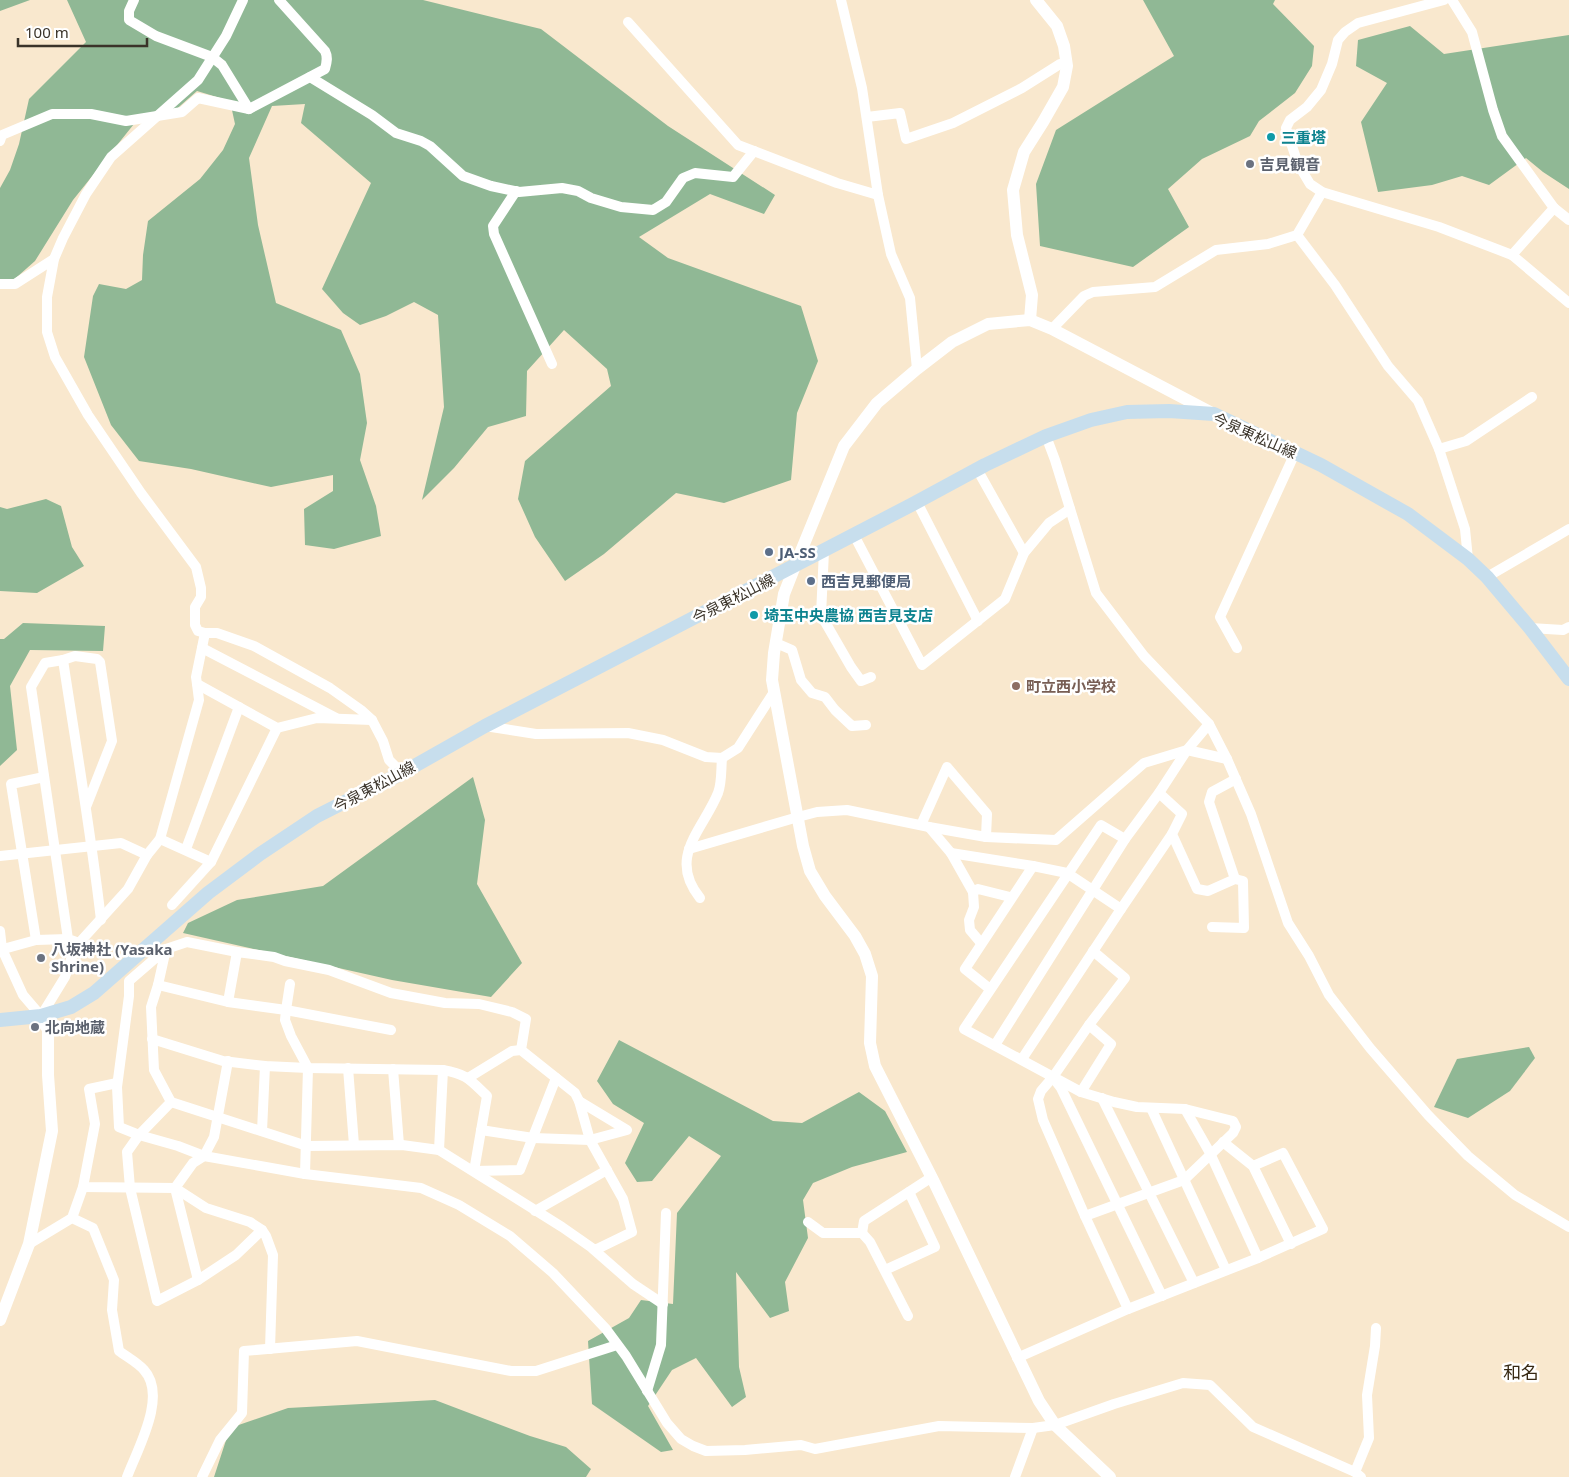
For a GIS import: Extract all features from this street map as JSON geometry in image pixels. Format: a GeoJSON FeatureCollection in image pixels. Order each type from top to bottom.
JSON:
{"type":"FeatureCollection","features":[{"type":"Feature","properties":{"kind":"main road","name":"今泉東松山線"},"geometry":{"type":"LineString","coordinates":[[0,1020],[40,1016],[71,1008],[94,993],[208,893],[260,854],[317,816],[485,726],[918,502],[977,469],[1046,436],[1091,420],[1127,412],[1169,411],[1214,414],[1321,465],[1408,514],[1447,541],[1487,577],[1569,678]]}},
{"type":"Feature","properties":{"kind":"street"},"geometry":{"type":"LineString","coordinates":[[134,0],[129,11],[129,20],[156,36],[212,57],[222,65],[249,109]]}},
{"type":"Feature","properties":{"kind":"street"},"geometry":{"type":"LineString","coordinates":[[243,0],[226,36],[198,80],[111,157],[86,194],[62,238],[54,258],[48,296],[46,332],[55,357],[88,415],[141,493],[196,567],[202,588],[201,597],[195,607],[195,625],[198,631],[217,633],[254,646],[330,688],[372,720],[384,741],[389,760],[402,772]]}},
{"type":"Feature","properties":{"kind":"street"},"geometry":{"type":"LineString","coordinates":[[0,141],[2,135],[52,114],[91,114],[126,121],[182,112],[198,98],[249,109],[325,68],[327,56],[279,0]]}},
{"type":"Feature","properties":{"kind":"street"},"geometry":{"type":"LineString","coordinates":[[842,0],[862,88],[878,195],[891,254],[910,298],[917,369]]}},
{"type":"Feature","properties":{"kind":"street"},"geometry":{"type":"LineString","coordinates":[[1030,320],[1032,295],[1017,235],[1013,190],[1024,152],[1063,88],[1067,66],[1064,46],[1057,26],[1036,0]]}},
{"type":"Feature","properties":{"kind":"street"},"geometry":{"type":"LineString","coordinates":[[1444,0],[1358,23],[1345,32],[1338,40],[1332,64],[1321,90],[1307,107],[1290,120],[1286,128],[1298,164],[1310,184],[1322,192],[1439,227],[1512,255],[1569,303]]}},
{"type":"Feature","properties":{"kind":"street"},"geometry":{"type":"LineString","coordinates":[[1452,0],[1472,32],[1502,136],[1554,208],[1569,220]]}},
{"type":"Feature","properties":{"kind":"street"},"geometry":{"type":"LineString","coordinates":[[628,22],[738,145],[837,183],[878,195]]}},
{"type":"Feature","properties":{"kind":"street"},"geometry":{"type":"LineString","coordinates":[[867,117],[900,113],[906,139],[953,123],[1022,88],[1060,64],[1067,66]]}},
{"type":"Feature","properties":{"kind":"street"},"geometry":{"type":"LineString","coordinates":[[310,77],[372,115],[396,133],[430,146],[463,176],[491,186],[516,191],[562,188],[578,191],[591,198],[621,207],[653,210],[666,202],[684,178],[696,173],[733,177],[754,151]]}},
{"type":"Feature","properties":{"kind":"street"},"geometry":{"type":"LineString","coordinates":[[516,191],[494,226],[494,234],[552,364]]}},
{"type":"Feature","properties":{"kind":"street"},"geometry":{"type":"LineString","coordinates":[[1052,329],[1084,296],[1093,292],[1155,287],[1216,250],[1268,244],[1297,235],[1322,192]]}},
{"type":"Feature","properties":{"kind":"street"},"geometry":{"type":"LineString","coordinates":[[1512,255],[1554,208]]}},
{"type":"Feature","properties":{"kind":"street"},"geometry":{"type":"LineString","coordinates":[[1297,235],[1335,285],[1388,366],[1418,401],[1438,449],[1465,529],[1468,559]]}},
{"type":"Feature","properties":{"kind":"street"},"geometry":{"type":"LineString","coordinates":[[0,284],[15,284],[54,258]]}},
{"type":"Feature","properties":{"kind":"street"},"geometry":{"type":"LineString","coordinates":[[1110,1477],[1055,1424],[1039,1402],[932,1177],[875,1066],[870,1043],[872,976],[865,954],[855,936],[825,896],[810,871],[803,846],[772,680],[784,594],[844,446],[877,403],[952,342],[988,324],[1030,320],[1052,329],[1214,414]]}},
{"type":"Feature","properties":{"kind":"street"},"geometry":{"type":"LineString","coordinates":[[1438,449],[1466,441],[1532,397]]}},
{"type":"Feature","properties":{"kind":"street"},"geometry":{"type":"LineString","coordinates":[[1046,436],[1096,593],[1144,656],[1208,724],[1227,759],[1251,814],[1288,923],[1309,956],[1329,995],[1370,1048],[1428,1115],[1468,1156],[1515,1195],[1569,1226]]}},
{"type":"Feature","properties":{"kind":"street"},"geometry":{"type":"LineString","coordinates":[[1237,648],[1220,617],[1295,453]]}},
{"type":"Feature","properties":{"kind":"street"},"geometry":{"type":"LineString","coordinates":[[977,469],[1024,553]]}},
{"type":"Feature","properties":{"kind":"street"},"geometry":{"type":"LineString","coordinates":[[918,502],[978,621]]}},
{"type":"Feature","properties":{"kind":"street"},"geometry":{"type":"LineString","coordinates":[[854,535],[922,665],[1005,599],[1024,553],[1049,523],[1070,509]]}},
{"type":"Feature","properties":{"kind":"street"},"geometry":{"type":"LineString","coordinates":[[1487,577],[1569,529]]}},
{"type":"Feature","properties":{"kind":"street"},"geometry":{"type":"LineString","coordinates":[[824,551],[821,616],[861,681],[871,677]]}},
{"type":"Feature","properties":{"kind":"street"},"geometry":{"type":"LineString","coordinates":[[1530,628],[1563,630],[1569,627]]}},
{"type":"Feature","properties":{"kind":"street"},"geometry":{"type":"LineString","coordinates":[[40,1016],[65,977],[79,943],[128,889],[147,855],[160,839],[199,700],[196,677],[205,633]]}},
{"type":"Feature","properties":{"kind":"street"},"geometry":{"type":"LineString","coordinates":[[776,643],[792,650],[801,680],[812,693],[825,697],[835,710],[852,726],[866,725]]}},
{"type":"Feature","properties":{"kind":"street"},"geometry":{"type":"LineString","coordinates":[[202,648],[339,719]]}},
{"type":"Feature","properties":{"kind":"street"},"geometry":{"type":"LineString","coordinates":[[68,939],[31,687],[45,663],[75,656],[97,659],[100,662],[112,740],[86,807]]}},
{"type":"Feature","properties":{"kind":"street"},"geometry":{"type":"LineString","coordinates":[[63,660],[93,846],[101,920]]}},
{"type":"Feature","properties":{"kind":"street"},"geometry":{"type":"LineString","coordinates":[[197,684],[277,728],[317,718],[372,720]]}},
{"type":"Feature","properties":{"kind":"street"},"geometry":{"type":"LineString","coordinates":[[485,726],[536,734],[628,733],[663,740],[706,757],[722,758],[738,748],[774,692]]}},
{"type":"Feature","properties":{"kind":"street"},"geometry":{"type":"LineString","coordinates":[[186,849],[239,707]]}},
{"type":"Feature","properties":{"kind":"street"},"geometry":{"type":"LineString","coordinates":[[995,1045],[1094,892],[1125,840],[1160,793],[1187,750],[1208,724]]}},
{"type":"Feature","properties":{"kind":"street"},"geometry":{"type":"LineString","coordinates":[[172,905],[211,862],[277,728]]}},
{"type":"Feature","properties":{"kind":"street"},"geometry":{"type":"LineString","coordinates":[[689,849],[817,812],[847,810],[986,837],[1056,840],[1144,763],[1187,750],[1227,759]]}},
{"type":"Feature","properties":{"kind":"street"},"geometry":{"type":"LineString","coordinates":[[700,898],[686,873],[687,856],[692,840],[718,792],[722,758]]}},
{"type":"Feature","properties":{"kind":"street"},"geometry":{"type":"LineString","coordinates":[[925,826],[947,766],[987,814],[986,837]]}},
{"type":"Feature","properties":{"kind":"street"},"geometry":{"type":"LineString","coordinates":[[36,940],[11,784],[44,777]]}},
{"type":"Feature","properties":{"kind":"street"},"geometry":{"type":"LineString","coordinates":[[1236,778],[1212,792],[1209,802],[1236,879]]}},
{"type":"Feature","properties":{"kind":"street"},"geometry":{"type":"LineString","coordinates":[[1022,1060],[1120,908],[1172,834],[1182,814],[1160,793]]}},
{"type":"Feature","properties":{"kind":"street"},"geometry":{"type":"LineString","coordinates":[[1084,1216],[1184,1180],[1233,1133],[1236,1127],[1233,1121],[1185,1109],[1151,1108],[1114,1102],[1081,1092],[964,1029],[1101,824],[1125,840]]}},
{"type":"Feature","properties":{"kind":"street"},"geometry":{"type":"LineString","coordinates":[[925,826],[951,853],[973,892],[974,907],[969,920],[970,930],[981,943]]}},
{"type":"Feature","properties":{"kind":"street"},"geometry":{"type":"LineString","coordinates":[[1172,834],[1197,889],[1208,891],[1236,879],[1243,881],[1244,928],[1212,927]]}},
{"type":"Feature","properties":{"kind":"street"},"geometry":{"type":"LineString","coordinates":[[160,839],[186,849],[211,862]]}},
{"type":"Feature","properties":{"kind":"street"},"geometry":{"type":"LineString","coordinates":[[0,856],[55,852],[121,843],[147,855]]}},
{"type":"Feature","properties":{"kind":"street"},"geometry":{"type":"LineString","coordinates":[[951,853],[1033,866],[1067,874],[1120,908]]}},
{"type":"Feature","properties":{"kind":"street"},"geometry":{"type":"LineString","coordinates":[[990,989],[965,969],[1010,897],[1033,866]]}},
{"type":"Feature","properties":{"kind":"street"},"geometry":{"type":"LineString","coordinates":[[973,892],[978,889],[1010,897]]}},
{"type":"Feature","properties":{"kind":"street"},"geometry":{"type":"LineString","coordinates":[[0,931],[1,949],[23,995],[40,1016],[48,1030],[48,1075],[52,1131],[29,1244],[0,1320]]}},
{"type":"Feature","properties":{"kind":"street"},"geometry":{"type":"LineString","coordinates":[[1,949],[36,940],[68,939],[79,943]]}},
{"type":"Feature","properties":{"kind":"street"},"geometry":{"type":"LineString","coordinates":[[521,1050],[526,1019],[512,1012],[479,1004],[446,1003],[392,993],[329,970],[274,957],[188,942],[166,949],[129,981],[129,996],[117,1083],[119,1126],[139,1135],[178,1146],[204,1156],[305,1174],[421,1188],[459,1205],[510,1236],[553,1273],[606,1329],[626,1356],[666,1423],[681,1439],[706,1451],[802,1445],[815,1449],[938,1426],[1033,1428],[1055,1424],[1183,1383],[1210,1384],[1253,1426],[1358,1475],[1369,1438],[1367,1395],[1376,1328]]}},
{"type":"Feature","properties":{"kind":"street"},"geometry":{"type":"LineString","coordinates":[[166,949],[151,1008],[154,1070],[170,1102],[307,1146],[399,1145],[439,1150],[562,1227],[593,1249],[633,1284],[663,1304]]}},
{"type":"Feature","properties":{"kind":"street"},"geometry":{"type":"LineString","coordinates":[[1093,951],[1126,978],[1089,1025],[1041,1091],[1038,1099],[1043,1120],[1084,1216],[1128,1308]]}},
{"type":"Feature","properties":{"kind":"street"},"geometry":{"type":"LineString","coordinates":[[228,1002],[237,952]]}},
{"type":"Feature","properties":{"kind":"street"},"geometry":{"type":"LineString","coordinates":[[114,975],[129,981]]}},
{"type":"Feature","properties":{"kind":"street"},"geometry":{"type":"LineString","coordinates":[[290,984],[285,1020],[290,1036],[308,1068],[305,1174]]}},
{"type":"Feature","properties":{"kind":"street"},"geometry":{"type":"LineString","coordinates":[[158,985],[228,1002],[286,1010],[391,1030]]}},
{"type":"Feature","properties":{"kind":"street"},"geometry":{"type":"LineString","coordinates":[[1081,1092],[1111,1044],[1089,1025]]}},
{"type":"Feature","properties":{"kind":"street"},"geometry":{"type":"LineString","coordinates":[[152,1038],[228,1061],[265,1066],[443,1070],[456,1072],[468,1078],[486,1096],[474,1171]]}},
{"type":"Feature","properties":{"kind":"street"},"geometry":{"type":"LineString","coordinates":[[468,1078],[512,1051],[521,1050],[574,1093],[579,1101],[590,1140],[622,1199],[632,1232],[595,1250],[593,1249]]}},
{"type":"Feature","properties":{"kind":"street"},"geometry":{"type":"LineString","coordinates":[[198,1280],[175,1188],[193,1163],[204,1156],[214,1137],[228,1061]]}},
{"type":"Feature","properties":{"kind":"street"},"geometry":{"type":"LineString","coordinates":[[262,1131],[265,1066]]}},
{"type":"Feature","properties":{"kind":"street"},"geometry":{"type":"LineString","coordinates":[[348,1068],[354,1145]]}},
{"type":"Feature","properties":{"kind":"street"},"geometry":{"type":"LineString","coordinates":[[392,1069],[399,1145]]}},
{"type":"Feature","properties":{"kind":"street"},"geometry":{"type":"LineString","coordinates":[[439,1150],[443,1070]]}},
{"type":"Feature","properties":{"kind":"street"},"geometry":{"type":"LineString","coordinates":[[1053,1077],[1061,1088],[1162,1296]]}},
{"type":"Feature","properties":{"kind":"street"},"geometry":{"type":"LineString","coordinates":[[474,1171],[520,1170],[556,1078]]}},
{"type":"Feature","properties":{"kind":"street"},"geometry":{"type":"LineString","coordinates":[[29,1244],[72,1218],[83,1187],[95,1124],[89,1089],[117,1083]]}},
{"type":"Feature","properties":{"kind":"street"},"geometry":{"type":"LineString","coordinates":[[1102,1098],[1194,1284]]}},
{"type":"Feature","properties":{"kind":"street"},"geometry":{"type":"LineString","coordinates":[[481,1130],[532,1138],[590,1140],[626,1130],[579,1101]]}},
{"type":"Feature","properties":{"kind":"street"},"geometry":{"type":"LineString","coordinates":[[170,1102],[139,1135],[127,1152],[130,1188],[157,1301],[198,1280],[236,1255],[262,1230]]}},
{"type":"Feature","properties":{"kind":"street"},"geometry":{"type":"LineString","coordinates":[[1151,1108],[1226,1270]]}},
{"type":"Feature","properties":{"kind":"street"},"geometry":{"type":"LineString","coordinates":[[1185,1109],[1210,1154],[1258,1258]]}},
{"type":"Feature","properties":{"kind":"street"},"geometry":{"type":"LineString","coordinates":[[1223,1142],[1253,1166],[1291,1244]]}},
{"type":"Feature","properties":{"kind":"street"},"geometry":{"type":"LineString","coordinates":[[1018,1358],[1128,1308],[1194,1284],[1323,1229],[1283,1153],[1253,1166]]}},
{"type":"Feature","properties":{"kind":"street"},"geometry":{"type":"LineString","coordinates":[[535,1211],[607,1170]]}},
{"type":"Feature","properties":{"kind":"street"},"geometry":{"type":"LineString","coordinates":[[862,1233],[864,1221],[932,1177]]}},
{"type":"Feature","properties":{"kind":"street"},"geometry":{"type":"LineString","coordinates":[[83,1187],[175,1188],[206,1208],[250,1222],[262,1230],[273,1255],[270,1349]]}},
{"type":"Feature","properties":{"kind":"street"},"geometry":{"type":"LineString","coordinates":[[885,1270],[935,1247],[909,1192]]}},
{"type":"Feature","properties":{"kind":"street"},"geometry":{"type":"LineString","coordinates":[[647,1391],[661,1344],[666,1213]]}},
{"type":"Feature","properties":{"kind":"street"},"geometry":{"type":"LineString","coordinates":[[72,1218],[93,1228],[114,1280],[112,1310],[119,1351],[144,1369],[150,1378],[153,1389],[154,1403],[150,1417],[126,1477]]}},
{"type":"Feature","properties":{"kind":"street"},"geometry":{"type":"LineString","coordinates":[[808,1222],[823,1233],[862,1233],[870,1242],[908,1316]]}},
{"type":"Feature","properties":{"kind":"street"},"geometry":{"type":"LineString","coordinates":[[202,1477],[220,1440],[242,1413],[244,1351],[357,1341],[511,1371],[536,1371],[617,1345]]}},
{"type":"Feature","properties":{"kind":"street"},"geometry":{"type":"LineString","coordinates":[[1015,1477],[1033,1428]]}},
{"type":"Feature","properties":{"kind":"green space"},"geometry":{"type":"Polygon","coordinates":[[[0,0],[30,0],[0,11],[0,0]]]}},
{"type":"Feature","properties":{"kind":"green space"},"geometry":{"type":"Polygon","coordinates":[[[67,0],[423,0],[541,29],[668,126],[775,195],[764,214],[710,194],[639,237],[668,258],[801,306],[818,361],[797,413],[791,480],[724,503],[676,493],[604,554],[565,581],[535,537],[518,499],[525,461],[611,386],[607,369],[564,330],[527,371],[526,416],[488,427],[454,468],[422,500],[444,407],[438,315],[414,302],[386,316],[360,325],[343,313],[322,289],[371,183],[301,123],[305,104],[272,106],[249,158],[258,225],[276,303],[341,330],[360,374],[367,423],[360,460],[376,506],[381,536],[334,549],[305,545],[304,509],[333,491],[333,475],[271,487],[191,469],[139,461],[111,425],[84,357],[93,296],[99,284],[126,289],[142,280],[143,255],[148,221],[200,179],[223,150],[235,124],[230,101],[197,91],[172,113],[142,114],[73,200],[35,261],[9,284],[0,283],[0,188],[10,170],[19,144],[29,99],[86,42],[67,0]]]}},
{"type":"Feature","properties":{"kind":"green space"},"geometry":{"type":"Polygon","coordinates":[[[1143,0],[1275,0],[1273,4],[1314,46],[1312,66],[1295,93],[1259,121],[1250,136],[1202,159],[1168,189],[1189,227],[1133,267],[1040,246],[1036,184],[1056,130],[1174,56],[1143,0]]]}},
{"type":"Feature","properties":{"kind":"green space"},"geometry":{"type":"Polygon","coordinates":[[[1410,26],[1444,54],[1569,35],[1569,189],[1526,158],[1489,185],[1462,176],[1432,185],[1378,192],[1361,122],[1387,83],[1356,66],[1358,40],[1410,26]]]}},
{"type":"Feature","properties":{"kind":"green space"},"geometry":{"type":"Polygon","coordinates":[[[46,499],[61,506],[72,547],[84,566],[37,593],[0,591],[0,507],[7,509],[46,499]]]}},
{"type":"Feature","properties":{"kind":"green space"},"geometry":{"type":"Polygon","coordinates":[[[23,623],[105,626],[103,651],[30,650],[10,686],[17,750],[0,766],[0,639],[4,639],[23,623]]]}},
{"type":"Feature","properties":{"kind":"green space"},"geometry":{"type":"Polygon","coordinates":[[[473,777],[485,820],[477,884],[522,963],[491,997],[392,980],[183,933],[188,923],[237,900],[323,886],[473,777]]]}},
{"type":"Feature","properties":{"kind":"green space"},"geometry":{"type":"Polygon","coordinates":[[[619,1040],[773,1121],[802,1123],[859,1092],[885,1111],[907,1152],[852,1167],[813,1183],[803,1200],[808,1238],[785,1282],[789,1311],[770,1318],[736,1272],[739,1367],[746,1397],[732,1407],[696,1358],[672,1370],[648,1406],[673,1450],[661,1452],[592,1404],[588,1341],[629,1318],[641,1300],[673,1304],[677,1213],[721,1156],[689,1136],[652,1181],[637,1182],[625,1163],[644,1123],[613,1104],[597,1081],[619,1040]]]}},
{"type":"Feature","properties":{"kind":"green space"},"geometry":{"type":"Polygon","coordinates":[[[1529,1047],[1535,1058],[1510,1091],[1468,1118],[1434,1107],[1457,1059],[1529,1047]]]}},
{"type":"Feature","properties":{"kind":"green space"},"geometry":{"type":"Polygon","coordinates":[[[435,1400],[530,1436],[566,1447],[591,1469],[586,1477],[214,1477],[230,1428],[288,1408],[435,1400]]]}},
{"type":"Feature","properties":{"kind":"place","name":"三重塔"},"geometry":{"type":"Point","coordinates":[1271,137]}},
{"type":"Feature","properties":{"kind":"place","name":"吉見観音"},"geometry":{"type":"Point","coordinates":[1250,164]}},
{"type":"Feature","properties":{"kind":"place","name":"JA-SS"},"geometry":{"type":"Point","coordinates":[769,552]}},
{"type":"Feature","properties":{"kind":"place","name":"西吉見郵便局"},"geometry":{"type":"Point","coordinates":[811,581]}},
{"type":"Feature","properties":{"kind":"place","name":"埼玉中央農協 西吉見支店"},"geometry":{"type":"Point","coordinates":[754,615]}},
{"type":"Feature","properties":{"kind":"place","name":"町立西小学校"},"geometry":{"type":"Point","coordinates":[1016,686]}},
{"type":"Feature","properties":{"kind":"place","name":"八坂神社 (Yasaka Shrine)"},"geometry":{"type":"Point","coordinates":[41,958]}},
{"type":"Feature","properties":{"kind":"place","name":"北向地蔵"},"geometry":{"type":"Point","coordinates":[35,1027]}},
{"type":"Feature","properties":{"kind":"district","name":"和名"},"geometry":{"type":"Point","coordinates":[1521,1372]}}]}
